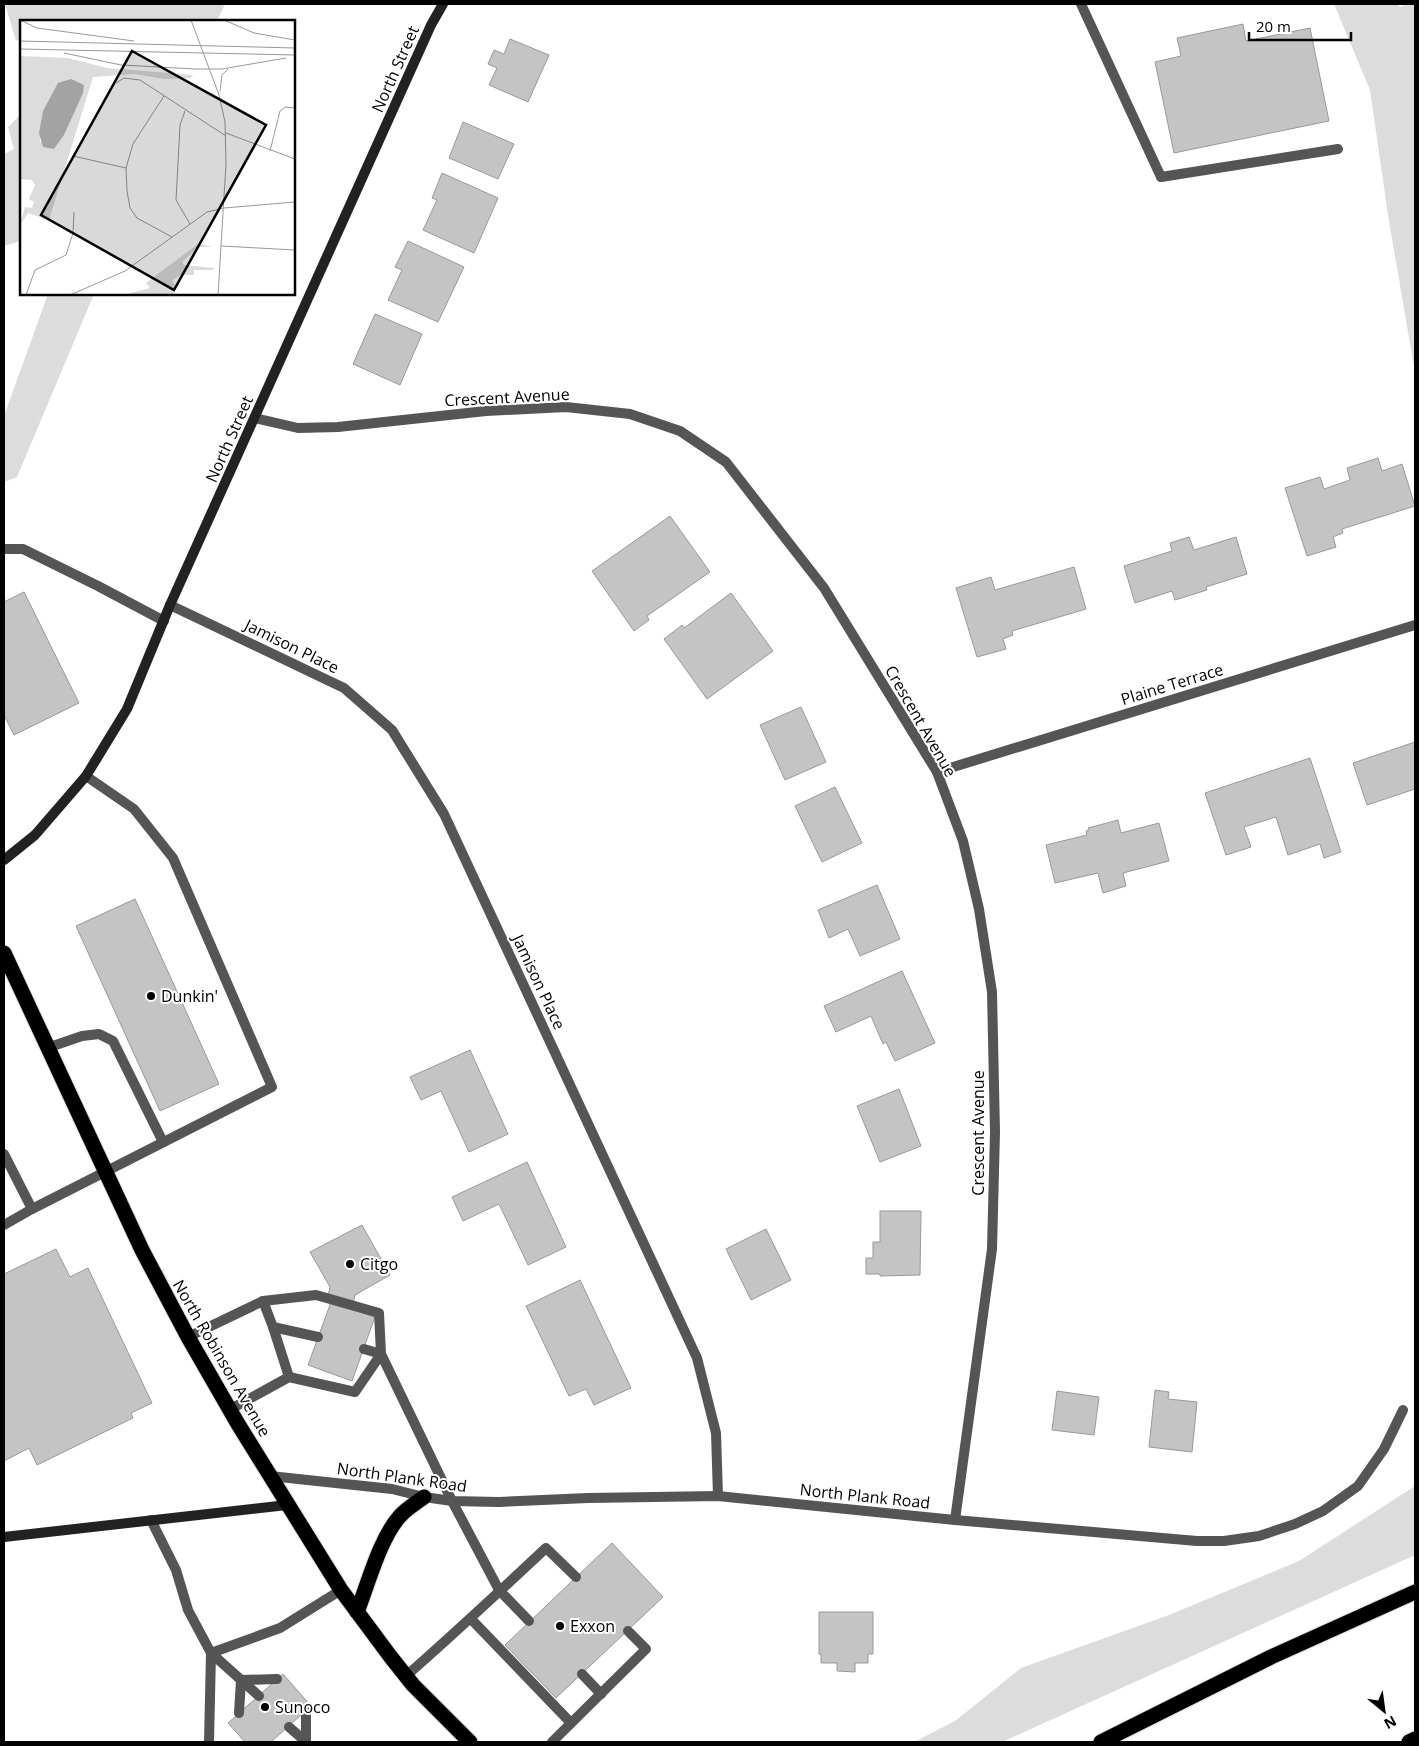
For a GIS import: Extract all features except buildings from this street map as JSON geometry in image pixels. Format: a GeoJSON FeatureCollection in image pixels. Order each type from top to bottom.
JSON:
{"type":"FeatureCollection","features":[{"type":"Feature","properties":{"kind":"highway","name":"North Robinson Avenue"},"geometry":{"type":"LineString","coordinates":[[4,953],[150,1266],[229,1410],[341,1590],[406,1676],[470,1742]]}},
{"type":"Feature","properties":{"kind":"highway"},"geometry":{"type":"LineString","coordinates":[[357,1612],[382,1547],[391,1529],[400,1516],[424,1497]]}},
{"type":"Feature","properties":{"kind":"highway"},"geometry":{"type":"LineString","coordinates":[[1101,1742],[1271,1657],[1415,1592]]}},
{"type":"Feature","properties":{"kind":"highway"},"geometry":{"type":"LineString","coordinates":[[1409,1742],[1415,1739]]}},
{"type":"Feature","properties":{"kind":"street","name":"North Street"},"geometry":{"type":"LineString","coordinates":[[4,860],[35,835],[86,776],[127,709],[170,604],[431,25],[443,4]]}},
{"type":"Feature","properties":{"kind":"street"},"geometry":{"type":"LineString","coordinates":[[1081,4],[1161,176],[1338,149]]}},
{"type":"Feature","properties":{"kind":"street","name":"Crescent Avenue"},"geometry":{"type":"LineString","coordinates":[[255,418],[298,428],[322,428],[486,411],[566,407],[630,414],[680,431],[726,462],[824,588],[937,772],[963,841],[979,909],[992,992],[995,1132],[992,1249],[956,1520]]}},
{"type":"Feature","properties":{"kind":"street"},"geometry":{"type":"LineString","coordinates":[[4,548],[23,549],[164,621]]}},
{"type":"Feature","properties":{"kind":"street","name":"Jamison Place"},"geometry":{"type":"LineString","coordinates":[[170,604],[344,688],[392,730],[444,814],[697,1358],[716,1433],[718,1496]]}},
{"type":"Feature","properties":{"kind":"street","name":"Plaine Terrace"},"geometry":{"type":"LineString","coordinates":[[937,772],[1415,625]]}},
{"type":"Feature","properties":{"kind":"street"},"geometry":{"type":"LineString","coordinates":[[4,1225],[272,1087],[173,858],[134,809],[86,776]]}},
{"type":"Feature","properties":{"kind":"street"},"geometry":{"type":"LineString","coordinates":[[48,1048],[82,1036],[99,1034],[114,1041],[163,1142]]}},
{"type":"Feature","properties":{"kind":"street"},"geometry":{"type":"LineString","coordinates":[[4,1154],[32,1209]]}},
{"type":"Feature","properties":{"kind":"street"},"geometry":{"type":"LineString","coordinates":[[188,1337],[263,1301],[316,1295],[379,1313],[382,1354],[452,1502],[499,1590],[530,1621]]}},
{"type":"Feature","properties":{"kind":"street"},"geometry":{"type":"LineString","coordinates":[[263,1301],[289,1377]]}},
{"type":"Feature","properties":{"kind":"street"},"geometry":{"type":"LineString","coordinates":[[273,1327],[318,1337]]}},
{"type":"Feature","properties":{"kind":"street"},"geometry":{"type":"LineString","coordinates":[[364,1349],[382,1354]]}},
{"type":"Feature","properties":{"kind":"street"},"geometry":{"type":"LineString","coordinates":[[229,1410],[289,1377],[355,1392],[382,1354]]}},
{"type":"Feature","properties":{"kind":"street","name":"North Plank Road"},"geometry":{"type":"LineString","coordinates":[[270,1476],[392,1489],[452,1502],[718,1496],[956,1520],[1197,1541],[1224,1541],[1259,1536],[1295,1524],[1323,1511],[1358,1486],[1384,1449],[1403,1410]]}},
{"type":"Feature","properties":{"kind":"street"},"geometry":{"type":"LineString","coordinates":[[4,1537],[287,1505]]}},
{"type":"Feature","properties":{"kind":"street"},"geometry":{"type":"LineString","coordinates":[[152,1520],[176,1570],[188,1610],[211,1653],[259,1696]]}},
{"type":"Feature","properties":{"kind":"street"},"geometry":{"type":"LineString","coordinates":[[406,1676],[471,1619],[499,1590],[546,1548],[576,1577]]}},
{"type":"Feature","properties":{"kind":"street"},"geometry":{"type":"LineString","coordinates":[[211,1653],[280,1628],[341,1590]]}},
{"type":"Feature","properties":{"kind":"street"},"geometry":{"type":"LineString","coordinates":[[471,1619],[571,1723]]}},
{"type":"Feature","properties":{"kind":"street"},"geometry":{"type":"LineString","coordinates":[[552,1742],[646,1650],[628,1631]]}},
{"type":"Feature","properties":{"kind":"street"},"geometry":{"type":"LineString","coordinates":[[209,1742],[211,1653]]}},
{"type":"Feature","properties":{"kind":"street"},"geometry":{"type":"LineString","coordinates":[[582,1674],[602,1694]]}},
{"type":"Feature","properties":{"kind":"street"},"geometry":{"type":"LineString","coordinates":[[241,1680],[278,1679]]}},
{"type":"Feature","properties":{"kind":"street"},"geometry":{"type":"LineString","coordinates":[[239,1713],[241,1680]]}},
{"type":"Feature","properties":{"kind":"street"},"geometry":{"type":"LineString","coordinates":[[303,1742],[306,1710]]}},
{"type":"Feature","properties":{"kind":"street"},"geometry":{"type":"LineString","coordinates":[[289,1727],[303,1742]]}},
{"type":"Feature","properties":{"kind":"shaded area"},"geometry":{"type":"Polygon","coordinates":[[[5,4],[225,4],[217,20],[20,20],[20,39],[16,41],[5,4]]]}},
{"type":"Feature","properties":{"kind":"shaded area"},"geometry":{"type":"Polygon","coordinates":[[[1334,4],[1397,4],[1400,7],[1415,4],[1415,373],[1388,215],[1370,90],[1334,4]]]}},
{"type":"Feature","properties":{"kind":"shaded area"},"geometry":{"type":"Polygon","coordinates":[[[20,115],[20,241],[4,246],[4,154],[14,149],[8,127],[20,115]]]}},
{"type":"Feature","properties":{"kind":"shaded area"},"geometry":{"type":"Polygon","coordinates":[[[48,295],[94,295],[17,477],[4,482],[4,416],[48,295]]]}},
{"type":"Feature","properties":{"kind":"shaded area"},"geometry":{"type":"Polygon","coordinates":[[[1415,1486],[1415,1555],[1002,1742],[914,1742],[955,1721],[1021,1668],[1169,1615],[1299,1561],[1415,1486]]]}},
{"type":"Feature","properties":{"kind":"place","name":"Dunkin'"},"geometry":{"type":"Point","coordinates":[151,996]}},
{"type":"Feature","properties":{"kind":"place","name":"Citgo"},"geometry":{"type":"Point","coordinates":[350,1264]}},
{"type":"Feature","properties":{"kind":"place","name":"Exxon"},"geometry":{"type":"Point","coordinates":[560,1626]}},
{"type":"Feature","properties":{"kind":"place","name":"Sunoco"},"geometry":{"type":"Point","coordinates":[265,1707]}}]}
